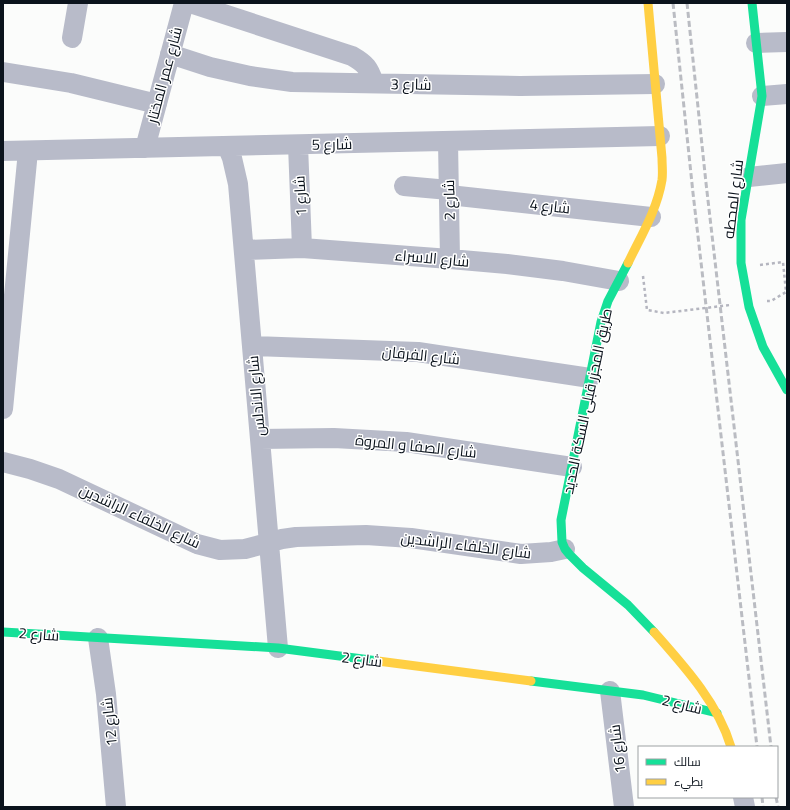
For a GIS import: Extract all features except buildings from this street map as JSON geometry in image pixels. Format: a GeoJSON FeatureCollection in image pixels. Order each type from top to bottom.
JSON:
{"type":"FeatureCollection","features":[{"type":"Feature","properties":{"kind":"street"},"geometry":{"type":"LineString","coordinates":[[72,38],[78,3]]}},
{"type":"Feature","properties":{"kind":"street","name":"طريق المجزر قبلى السكة الحديد"},"geometry":{"type":"LineString","coordinates":[[648,3],[662,158],[662,178],[658,198],[651,217],[608,301],[601,322],[561,520],[560,535],[565,549],[574,560],[620,598],[651,628],[700,688],[717,713],[731,746]]}},
{"type":"Feature","properties":{"kind":"street","name":"شارع المحطه"},"geometry":{"type":"LineString","coordinates":[[752,3],[762,96],[741,220],[742,268],[749,306],[763,348],[787,390]]}},
{"type":"Feature","properties":{"kind":"street"},"geometry":{"type":"LineString","coordinates":[[183,4],[352,56],[362,62],[370,70],[374,83]]}},
{"type":"Feature","properties":{"kind":"street","name":"شارع عمر المختار"},"geometry":{"type":"LineString","coordinates":[[145,148],[183,4]]}},
{"type":"Feature","properties":{"kind":"street"},"geometry":{"type":"LineString","coordinates":[[756,44],[787,42]]}},
{"type":"Feature","properties":{"kind":"street","name":"شارع 3"},"geometry":{"type":"LineString","coordinates":[[170,54],[210,67],[257,77],[292,82],[520,86],[655,84]]}},
{"type":"Feature","properties":{"kind":"street"},"geometry":{"type":"LineString","coordinates":[[3,72],[71,83],[157,104]]}},
{"type":"Feature","properties":{"kind":"street"},"geometry":{"type":"LineString","coordinates":[[762,96],[787,94]]}},
{"type":"Feature","properties":{"kind":"street","name":"شارع 5"},"geometry":{"type":"LineString","coordinates":[[3,151],[660,136]]}},
{"type":"Feature","properties":{"kind":"street","name":"شارع 2"},"geometry":{"type":"LineString","coordinates":[[448,141],[450,259]]}},
{"type":"Feature","properties":{"kind":"street","name":"شارع 1"},"geometry":{"type":"LineString","coordinates":[[298,144],[302,248]]}},
{"type":"Feature","properties":{"kind":"street","name":"شارع الاندلس"},"geometry":{"type":"LineString","coordinates":[[227,146],[232,158],[238,184],[278,648]]}},
{"type":"Feature","properties":{"kind":"street"},"geometry":{"type":"LineString","coordinates":[[3,409],[28,151]]}},
{"type":"Feature","properties":{"kind":"street"},"geometry":{"type":"LineString","coordinates":[[749,177],[787,173]]}},
{"type":"Feature","properties":{"kind":"street","name":"شارع 4"},"geometry":{"type":"LineString","coordinates":[[404,186],[449,193],[651,217]]}},
{"type":"Feature","properties":{"kind":"street","name":"شارع الاسراء"},"geometry":{"type":"LineString","coordinates":[[244,250],[302,248],[450,259],[563,271],[619,281]]}},
{"type":"Feature","properties":{"kind":"street","name":"شارع الفرقان"},"geometry":{"type":"LineString","coordinates":[[252,346],[418,352],[590,378]]}},
{"type":"Feature","properties":{"kind":"street","name":"شارع الصفا و المروة"},"geometry":{"type":"LineString","coordinates":[[260,439],[334,438],[406,442],[572,467]]}},
{"type":"Feature","properties":{"kind":"street","name":"شارع الخلفاء الراشدين"},"geometry":{"type":"LineString","coordinates":[[3,462],[30,469],[59,480],[197,544],[220,550],[245,549],[296,536],[373,535],[411,538],[521,554],[551,552],[565,549]]}},
{"type":"Feature","properties":{"kind":"street","name":"شارع 2"},"geometry":{"type":"LineString","coordinates":[[3,632],[278,648],[650,696],[680,702],[717,713]]}},
{"type":"Feature","properties":{"kind":"street","name":"شارع 12"},"geometry":{"type":"LineString","coordinates":[[98,638],[106,694],[116,807]]}},
{"type":"Feature","properties":{"kind":"street","name":"شارع 16"},"geometry":{"type":"LineString","coordinates":[[610,691],[624,807]]}},
{"type":"Feature","properties":{"kind":"path"},"geometry":{"type":"LineString","coordinates":[[742,268],[783,262],[786,292],[771,301],[764,302]]}},
{"type":"Feature","properties":{"kind":"path"},"geometry":{"type":"LineString","coordinates":[[643,279],[647,310],[664,313],[733,305]]}},
{"type":"Feature","properties":{"kind":"railway"},"geometry":{"type":"LineString","coordinates":[[673,3],[693,193],[757,746]]}},
{"type":"Feature","properties":{"kind":"railway"},"geometry":{"type":"LineString","coordinates":[[687,3],[706,183],[771,746]]}},
{"type":"Feature","properties":{"kind":"railway"},"geometry":{"type":"LineString","coordinates":[[762,798],[763,807]]}},
{"type":"Feature","properties":{"kind":"railway"},"geometry":{"type":"LineString","coordinates":[[776,798],[778,807]]}},
{"type":"Feature","properties":{"kind":"traffic: fast"},"geometry":{"type":"LineString","coordinates":[[752,3],[762,96],[741,220],[741,263],[749,307],[763,347],[787,390]]}},
{"type":"Feature","properties":{"kind":"traffic: fast"},"geometry":{"type":"LineString","coordinates":[[628,263],[608,301],[601,322],[561,520],[562,542],[565,549],[583,568],[628,605],[654,632]]}},
{"type":"Feature","properties":{"kind":"traffic: fast"},"geometry":{"type":"LineString","coordinates":[[3,632],[278,648],[378,661]]}},
{"type":"Feature","properties":{"kind":"traffic: fast"},"geometry":{"type":"LineString","coordinates":[[531,681],[643,695],[717,713]]}},
{"type":"Feature","properties":{"kind":"traffic: slow"},"geometry":{"type":"LineString","coordinates":[[628,263],[656,202],[660,191],[662,177],[662,158],[648,3]]}},
{"type":"Feature","properties":{"kind":"traffic: slow"},"geometry":{"type":"LineString","coordinates":[[654,632],[677,658],[709,700],[718,715],[731,746]]}},
{"type":"Feature","properties":{"kind":"traffic: slow"},"geometry":{"type":"LineString","coordinates":[[378,661],[531,681]]}}]}
